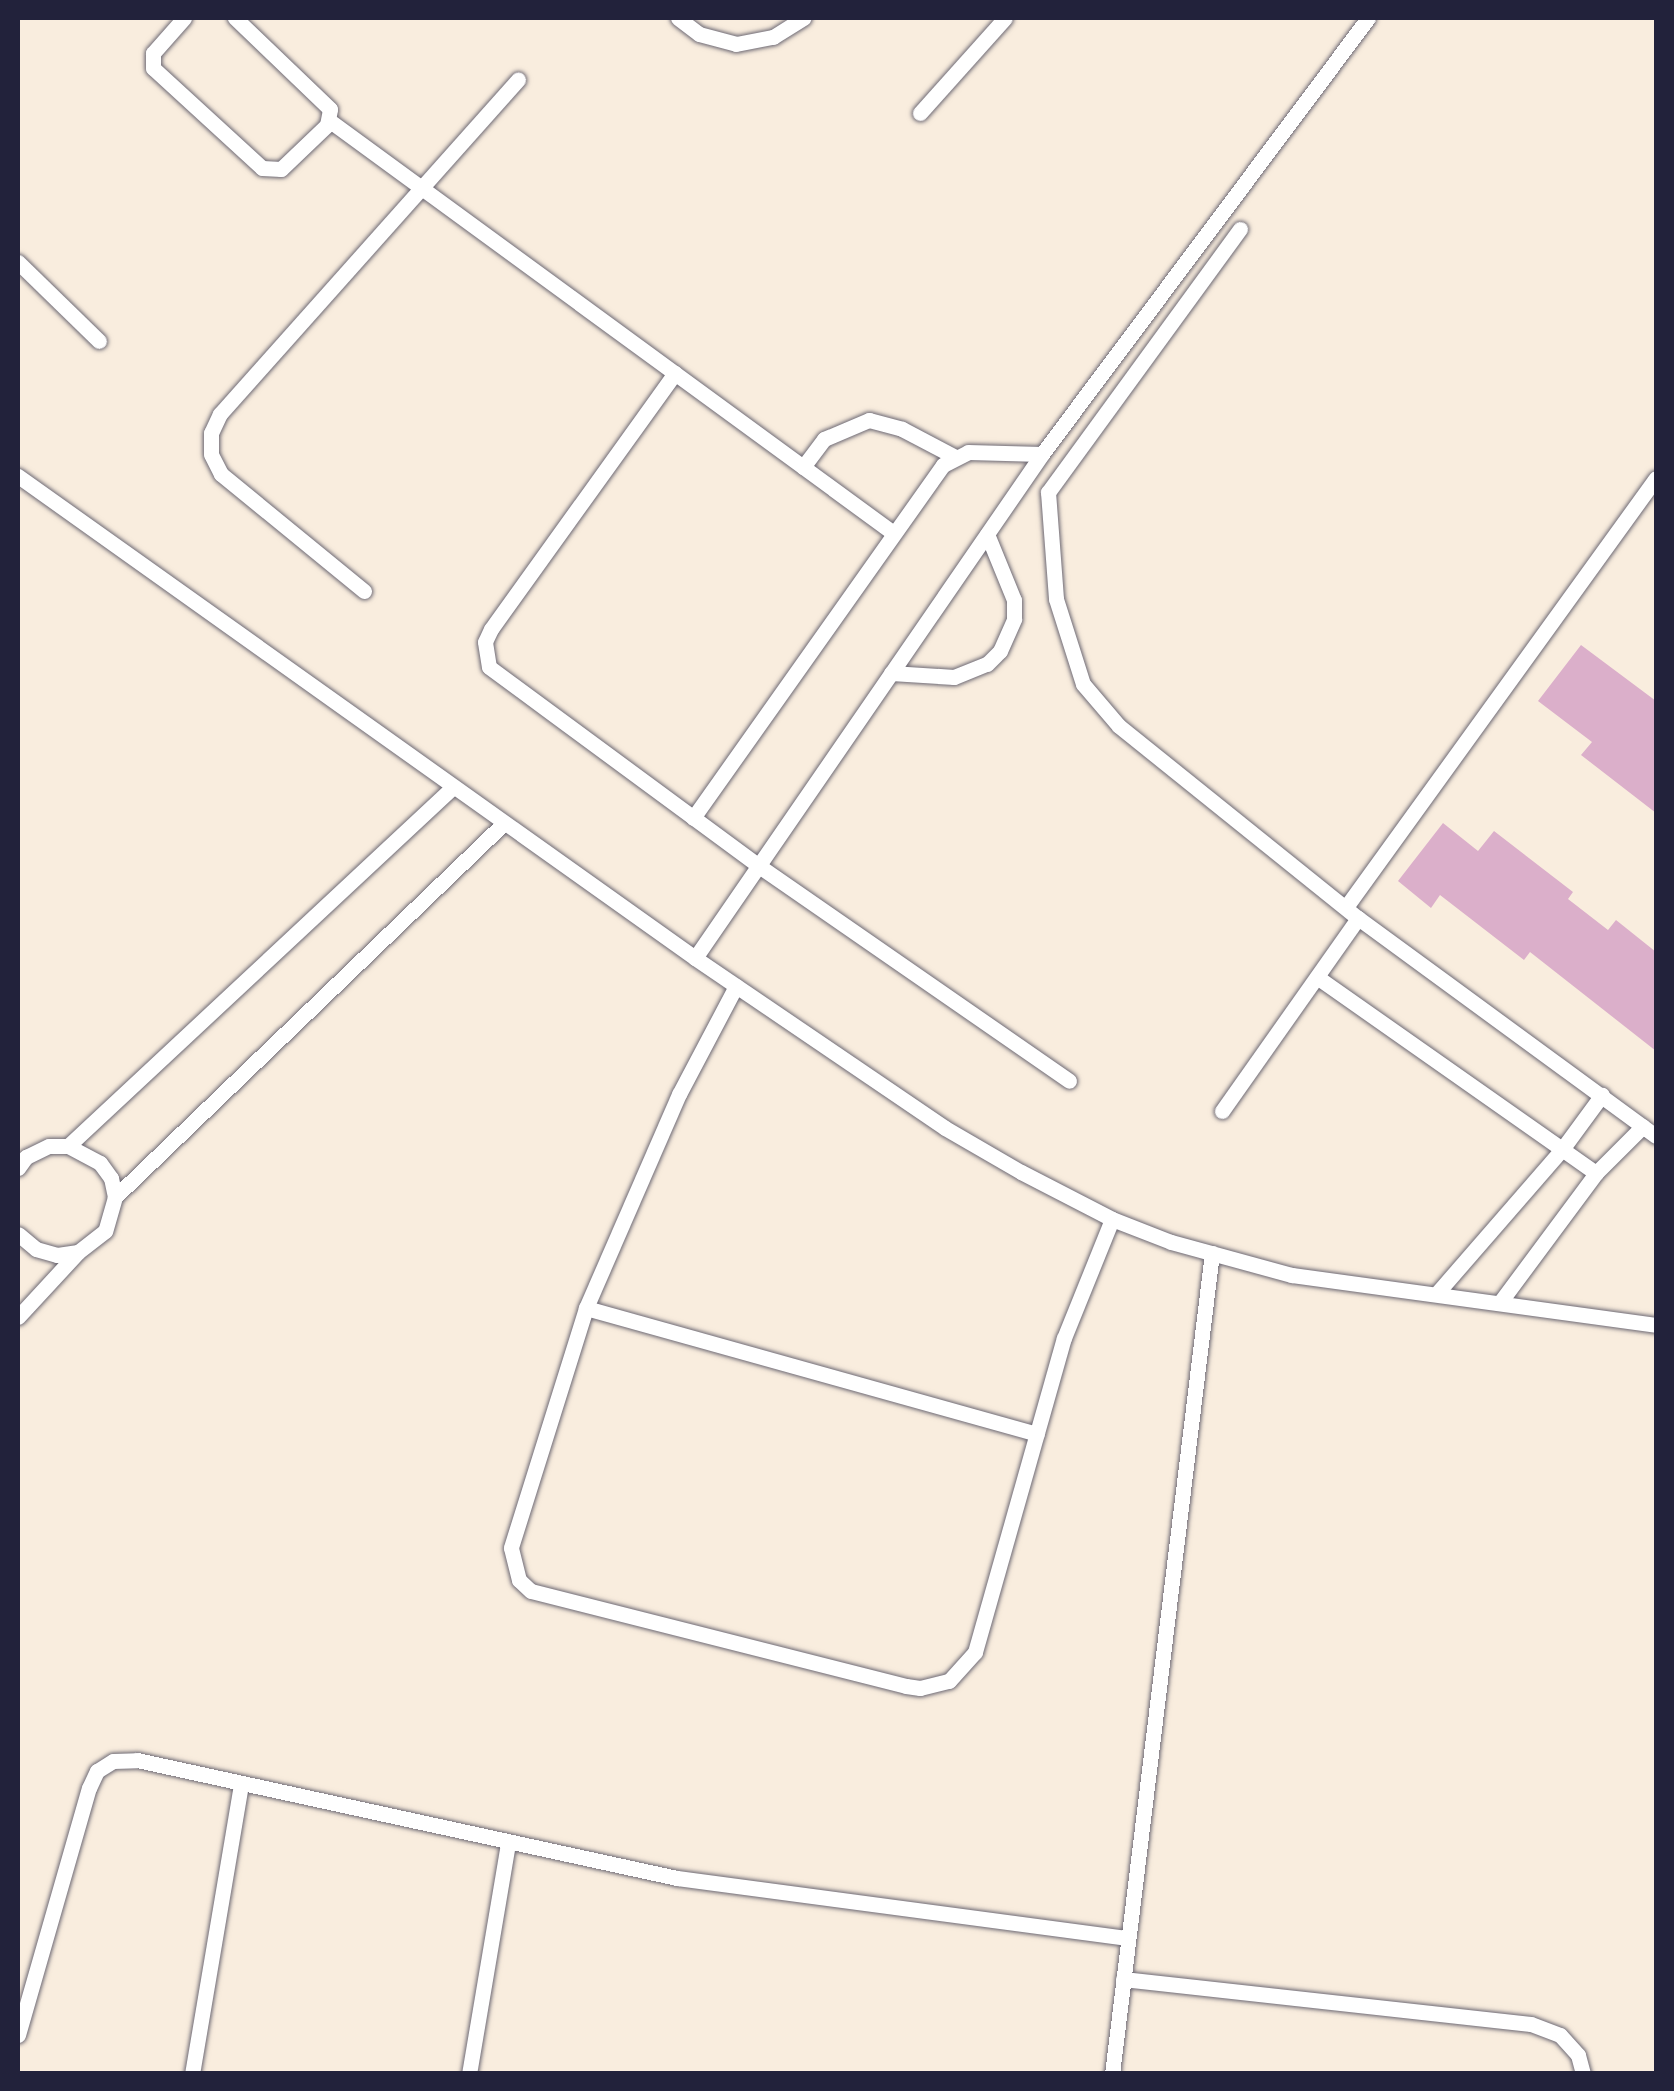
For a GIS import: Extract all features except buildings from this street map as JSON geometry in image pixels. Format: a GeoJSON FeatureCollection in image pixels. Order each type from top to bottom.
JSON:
{"type":"FeatureCollection","features":[{"type":"Feature","properties":{"kind":"lane"},"geometry":{"type":"LineString","coordinates":[[184,18],[153,53],[153,68],[262,168],[281,169],[330,121]]}},
{"type":"Feature","properties":{"kind":"lane"},"geometry":{"type":"LineString","coordinates":[[236,18],[327,104],[330,121],[892,532]]}},
{"type":"Feature","properties":{"kind":"lane"},"geometry":{"type":"LineString","coordinates":[[678,18],[699,34],[736,44],[773,38],[802,18]]}},
{"type":"Feature","properties":{"kind":"lane"},"geometry":{"type":"LineString","coordinates":[[920,113],[1004,18]]}},
{"type":"Feature","properties":{"kind":"lane"},"geometry":{"type":"LineString","coordinates":[[695,958],[1042,454],[1368,18]]}},
{"type":"Feature","properties":{"kind":"lane"},"geometry":{"type":"LineString","coordinates":[[364,591],[221,474],[211,454],[211,433],[220,414],[518,78]]}},
{"type":"Feature","properties":{"kind":"lane"},"geometry":{"type":"LineString","coordinates":[[1240,229],[1053,482],[1047,506],[1056,599],[1070,653],[1083,684],[1099,706],[1352,913],[1650,1131],[1596,1173],[1502,1301]]}},
{"type":"Feature","properties":{"kind":"lane"},"geometry":{"type":"LineString","coordinates":[[18,262],[99,341]]}},
{"type":"Feature","properties":{"kind":"lane"},"geometry":{"type":"LineString","coordinates":[[675,373],[491,629],[486,656],[496,676],[758,866],[1069,1081]]}},
{"type":"Feature","properties":{"kind":"lane"},"geometry":{"type":"LineString","coordinates":[[803,467],[824,439],[869,420],[902,430],[955,457]]}},
{"type":"Feature","properties":{"kind":"lane"},"geometry":{"type":"LineString","coordinates":[[692,818],[943,465],[955,457],[983,451],[1042,454]]}},
{"type":"Feature","properties":{"kind":"lane"},"geometry":{"type":"LineString","coordinates":[[18,476],[503,824],[945,1128],[1112,1219],[1292,1275],[1438,1292],[1656,1325]]}},
{"type":"Feature","properties":{"kind":"lane"},"geometry":{"type":"LineString","coordinates":[[1222,1110],[1318,977],[1352,913],[1656,478]]}},
{"type":"Feature","properties":{"kind":"lane"},"geometry":{"type":"LineString","coordinates":[[891,673],[954,677],[987,664],[1000,651],[1014,618],[1014,600],[987,534]]}},
{"type":"Feature","properties":{"kind":"lane"},"geometry":{"type":"LineString","coordinates":[[68,1146],[453,787]]}},
{"type":"Feature","properties":{"kind":"lane"},"geometry":{"type":"LineString","coordinates":[[18,1316],[78,1252],[105,1231],[115,1196],[503,824]]}},
{"type":"Feature","properties":{"kind":"lane"},"geometry":{"type":"LineString","coordinates":[[1318,977],[1596,1173]]}},
{"type":"Feature","properties":{"kind":"lane"},"geometry":{"type":"LineString","coordinates":[[736,986],[680,1094],[586,1308],[511,1548],[518,1580],[546,1597],[906,1686],[935,1686],[960,1674],[975,1652],[1064,1338],[1112,1219]]}},
{"type":"Feature","properties":{"kind":"lane"},"geometry":{"type":"LineString","coordinates":[[1438,1292],[1563,1148],[1602,1095]]}},
{"type":"Feature","properties":{"kind":"lane"},"geometry":{"type":"LineString","coordinates":[[18,1168],[26,1156],[49,1146],[68,1146],[100,1163],[115,1196]]}},
{"type":"Feature","properties":{"kind":"lane"},"geometry":{"type":"LineString","coordinates":[[18,1234],[36,1249],[57,1255],[78,1252]]}},
{"type":"Feature","properties":{"kind":"lane"},"geometry":{"type":"LineString","coordinates":[[1112,2074],[1212,1253]]}},
{"type":"Feature","properties":{"kind":"lane"},"geometry":{"type":"LineString","coordinates":[[586,1308],[1037,1434]]}},
{"type":"Feature","properties":{"kind":"lane"},"geometry":{"type":"LineString","coordinates":[[18,2035],[97,1771],[113,1761],[138,1760],[677,1878],[1128,1938]]}},
{"type":"Feature","properties":{"kind":"lane"},"geometry":{"type":"LineString","coordinates":[[192,2074],[241,1784]]}},
{"type":"Feature","properties":{"kind":"lane"},"geometry":{"type":"LineString","coordinates":[[470,2074],[508,1844]]}},
{"type":"Feature","properties":{"kind":"lane"},"geometry":{"type":"LineString","coordinates":[[1123,1979],[1531,2024],[1560,2035],[1578,2055],[1584,2074]]}}]}
